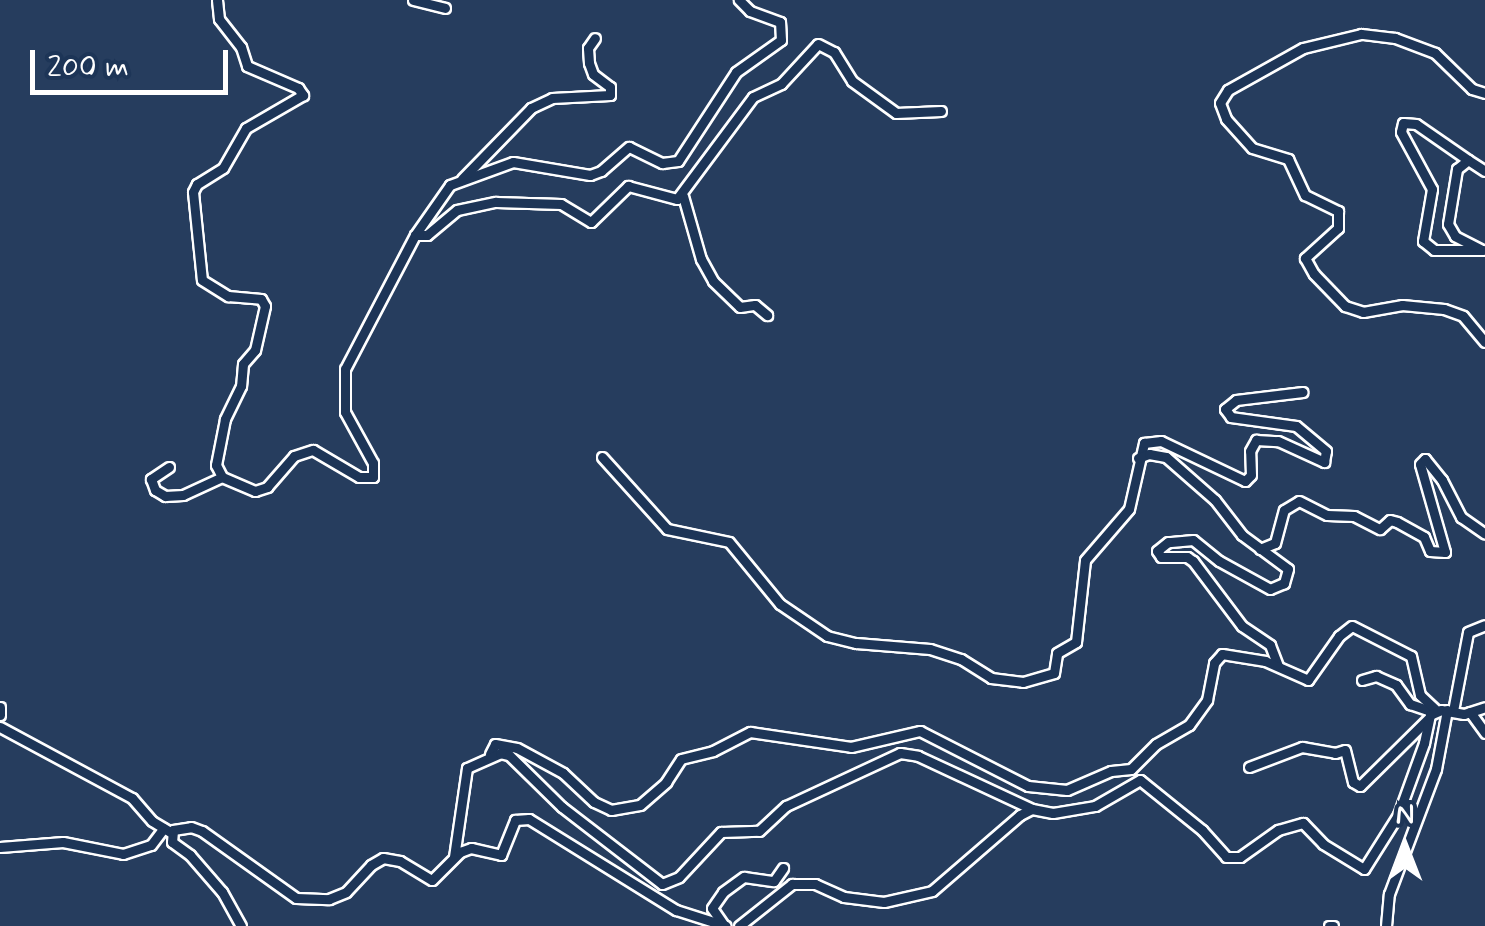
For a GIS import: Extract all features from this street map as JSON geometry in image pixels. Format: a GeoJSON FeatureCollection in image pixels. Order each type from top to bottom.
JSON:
{"type":"FeatureCollection","features":[{"type":"Feature","properties":{"kind":"street"},"geometry":{"type":"LineString","coordinates":[[217,0],[219,19],[241,47],[248,66],[298,88],[303,95],[246,128],[223,168],[194,188],[202,280],[228,296],[261,299],[265,306],[255,350],[243,364],[242,386],[225,419],[216,465],[222,477],[246,490],[262,489],[294,456],[314,450],[358,477],[373,476],[373,463],[345,412],[345,369],[355,342],[415,235],[450,185],[486,156],[519,116],[541,102],[610,95],[610,87],[593,74],[588,63],[588,48],[595,38]]}},
{"type":"Feature","properties":{"kind":"street"},"geometry":{"type":"LineString","coordinates":[[412,0],[446,8]]}},
{"type":"Feature","properties":{"kind":"street"},"geometry":{"type":"LineString","coordinates":[[450,185],[513,162],[590,174],[601,172],[629,147],[662,163],[678,161],[736,72],[781,40],[780,22],[750,11],[739,0]]}},
{"type":"Feature","properties":{"kind":"street"},"geometry":{"type":"LineString","coordinates":[[1485,93],[1472,90],[1435,54],[1395,38],[1361,34],[1303,48],[1228,90],[1220,104],[1226,119],[1252,148],[1288,159],[1305,195],[1338,211],[1338,228],[1305,258],[1345,306],[1362,312],[1394,306],[1444,309],[1463,316],[1485,342]]}},
{"type":"Feature","properties":{"kind":"street"},"geometry":{"type":"LineString","coordinates":[[415,235],[427,235],[457,210],[496,202],[561,204],[590,222],[628,186],[666,200],[683,196],[753,97],[780,84],[815,45],[830,47],[852,81],[896,112],[941,111]]}},
{"type":"Feature","properties":{"kind":"street"},"geometry":{"type":"LineString","coordinates":[[1484,251],[1434,250],[1426,246],[1422,236],[1433,201],[1432,189],[1401,132],[1403,123],[1416,124],[1485,171]]}},
{"type":"Feature","properties":{"kind":"street"},"geometry":{"type":"LineString","coordinates":[[1468,160],[1456,172],[1448,224],[1455,236],[1484,251]]}},
{"type":"Feature","properties":{"kind":"street"},"geometry":{"type":"LineString","coordinates":[[683,196],[701,259],[713,282],[740,307],[755,305],[767,315]]}},
{"type":"Feature","properties":{"kind":"street"},"geometry":{"type":"LineString","coordinates":[[602,457],[667,529],[730,542],[780,604],[827,636],[856,644],[930,648],[960,659],[983,675],[1012,682],[1049,676],[1056,669],[1058,653],[1076,642],[1085,560],[1129,509],[1144,444],[1161,441],[1246,482],[1251,475],[1252,444],[1262,439],[1286,444],[1324,462],[1326,451],[1296,426],[1231,417],[1225,410],[1236,400],[1303,392]]}},
{"type":"Feature","properties":{"kind":"street"},"geometry":{"type":"LineString","coordinates":[[1138,458],[1148,454],[1166,456],[1216,500],[1242,536],[1288,569],[1279,588],[1265,588],[1193,540],[1162,543],[1157,550],[1161,557],[1194,561],[1242,626],[1270,645],[1278,666]]}},
{"type":"Feature","properties":{"kind":"street"},"geometry":{"type":"LineString","coordinates":[[1260,549],[1274,544],[1284,510],[1298,501],[1327,515],[1354,516],[1380,529],[1390,520],[1397,522],[1424,537],[1430,551],[1445,552],[1420,464],[1424,459],[1442,480],[1461,517],[1485,534]]}},
{"type":"Feature","properties":{"kind":"street"},"geometry":{"type":"LineString","coordinates":[[168,467],[152,479],[154,490],[165,496],[183,494],[222,477]]}},
{"type":"Feature","properties":{"kind":"street"},"geometry":{"type":"LineString","coordinates":[[454,857],[464,776],[467,768],[490,754],[495,744],[516,748],[562,773],[594,802],[611,810],[640,805],[666,782],[681,759],[713,752],[750,732],[852,747],[920,730],[1028,786],[1068,790],[1110,771],[1132,769],[1156,744],[1189,725],[1207,700],[1214,663],[1222,654],[1236,652],[1308,680],[1346,627],[1359,626],[1410,656],[1420,695],[1439,713],[1436,769],[1389,894],[1386,926]]}},
{"type":"Feature","properties":{"kind":"street"},"geometry":{"type":"LineString","coordinates":[[490,754],[509,755],[562,807],[662,884],[679,877],[721,832],[759,831],[800,798],[900,753],[918,756],[1032,809],[1053,812],[1095,806],[1122,787],[1144,780],[1206,833],[1222,856],[1240,857],[1278,830],[1303,823],[1323,844],[1364,870],[1398,816],[1468,632],[1485,626]]}},
{"type":"Feature","properties":{"kind":"street"},"geometry":{"type":"LineString","coordinates":[[1362,680],[1376,676],[1396,686],[1410,704],[1439,713],[1470,712],[1485,707]]}},
{"type":"Feature","properties":{"kind":"street"},"geometry":{"type":"LineString","coordinates":[[0,707],[0,715]]}},
{"type":"Feature","properties":{"kind":"street"},"geometry":{"type":"LineString","coordinates":[[1470,712],[1485,733]]}},
{"type":"Feature","properties":{"kind":"street"},"geometry":{"type":"LineString","coordinates":[[1249,766],[1302,747],[1335,753],[1345,750],[1353,782],[1360,786],[1439,713]]}},
{"type":"Feature","properties":{"kind":"street"},"geometry":{"type":"LineString","coordinates":[[0,727],[132,798],[167,830],[172,842],[190,855],[222,892],[241,926]]}},
{"type":"Feature","properties":{"kind":"street"},"geometry":{"type":"LineString","coordinates":[[740,926],[792,884],[814,884],[844,897],[884,902],[932,891],[999,830],[1032,809]]}},
{"type":"Feature","properties":{"kind":"street"},"geometry":{"type":"LineString","coordinates":[[0,848],[49,841],[111,854],[136,852],[167,830],[192,827],[296,898],[338,897],[384,858],[400,861],[432,880],[439,878],[454,857],[471,848],[501,855],[515,820],[528,819],[676,910],[726,926]]}},
{"type":"Feature","properties":{"kind":"street"},"geometry":{"type":"LineString","coordinates":[[726,926],[713,914],[716,900],[744,877],[774,881],[783,868]]}}]}
